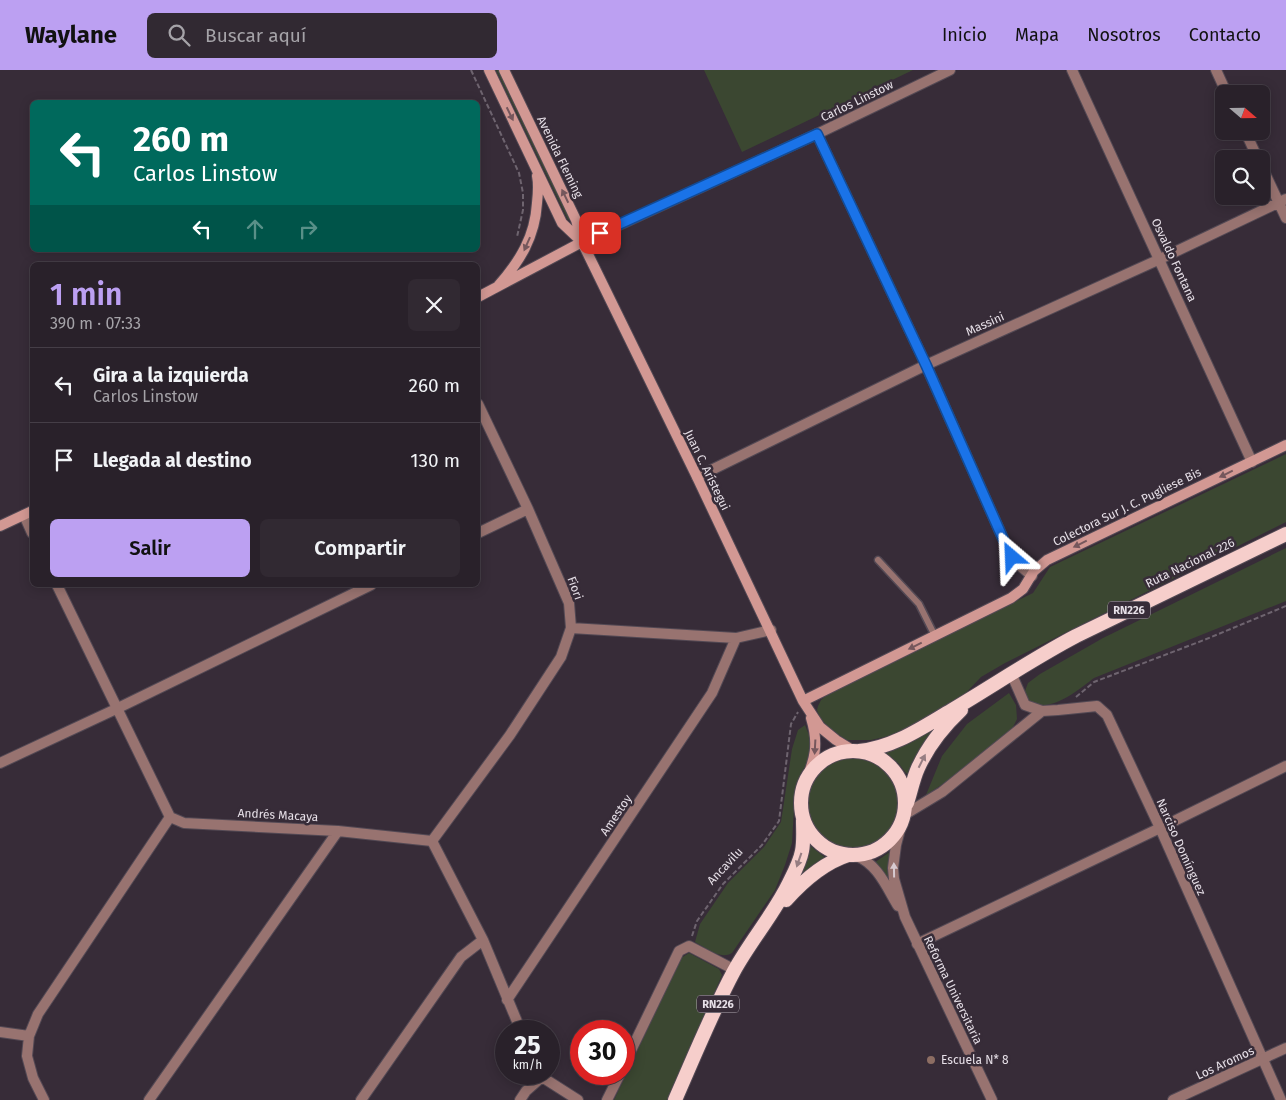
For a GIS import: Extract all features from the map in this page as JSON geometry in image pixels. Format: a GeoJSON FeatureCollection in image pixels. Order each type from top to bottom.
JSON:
{"type":"FeatureCollection","features":[{"type":"Feature","properties":{"kind":"highway","name":"Ruta Nacional 226"},"geometry":{"type":"LineString","coordinates":[[772,915],[794,874],[802,851],[802,797],[805,783],[813,770],[824,760],[837,754],[873,749],[904,737],[1076,636],[1286,534]]}},
{"type":"Feature","properties":{"kind":"highway","name":"Ruta Nacional 226"},"geometry":{"type":"LineString","coordinates":[[675,1100],[735,970],[759,932],[772,915],[809,878],[832,862],[870,853],[884,846],[895,835],[904,815],[918,768],[937,735],[954,716],[978,695]]}},
{"type":"Feature","properties":{"kind":"highway"},"geometry":{"type":"LineString","coordinates":[[856,751],[872,754],[884,760],[893,770],[901,781],[905,794],[904,815]]}},
{"type":"Feature","properties":{"kind":"highway","name":"Ruta Nacional 226"},"geometry":{"type":"LineString","coordinates":[[802,812],[806,825],[813,837],[823,846],[835,852],[852,856]]}},
{"type":"Feature","properties":{"kind":"main road","name":"Avenida Fleming"},"geometry":{"type":"LineString","coordinates":[[489,70],[562,223],[582,242]]}},
{"type":"Feature","properties":{"kind":"main road","name":"Avenida Fleming"},"geometry":{"type":"LineString","coordinates":[[504,70],[576,220],[582,242]]}},
{"type":"Feature","properties":{"kind":"main road"},"geometry":{"type":"LineString","coordinates":[[498,286],[523,253],[534,226],[538,187],[534,162]]}},
{"type":"Feature","properties":{"kind":"main road","name":"Carlos Linstow"},"geometry":{"type":"LineString","coordinates":[[480,296],[582,242]]}},
{"type":"Feature","properties":{"kind":"main road","name":"Juan C. Arístegui"},"geometry":{"type":"LineString","coordinates":[[582,242],[771,630],[806,706],[815,733],[816,750],[805,783]]}},
{"type":"Feature","properties":{"kind":"main road","name":"Colectora Sur J. C. Pugliese Bis"},"geometry":{"type":"LineString","coordinates":[[806,706],[935,636],[1018,594],[1040,565],[1054,556],[1286,445]]}},
{"type":"Feature","properties":{"kind":"main road"},"geometry":{"type":"LineString","coordinates":[[0,526],[28,513]]}},
{"type":"Feature","properties":{"kind":"main road","name":"Juan C. Arístegui"},"geometry":{"type":"LineString","coordinates":[[806,706],[825,732],[856,751]]}},
{"type":"Feature","properties":{"kind":"street","name":"Carlos Linstow"},"geometry":{"type":"LineString","coordinates":[[582,242],[817,134],[950,70]]}},
{"type":"Feature","properties":{"kind":"street","name":"Osvaldo Fontana"},"geometry":{"type":"LineString","coordinates":[[1072,70],[1252,462]]}},
{"type":"Feature","properties":{"kind":"street"},"geometry":{"type":"LineString","coordinates":[[1216,70],[1223,85]]}},
{"type":"Feature","properties":{"kind":"street"},"geometry":{"type":"LineString","coordinates":[[817,134],[926,365],[1009,552],[1020,566],[1032,576]]}},
{"type":"Feature","properties":{"kind":"street"},"geometry":{"type":"LineString","coordinates":[[1270,180],[1282,201],[1286,218]]}},
{"type":"Feature","properties":{"kind":"street","name":"Massini"},"geometry":{"type":"LineString","coordinates":[[697,477],[926,365],[1160,259],[1282,201]]}},
{"type":"Feature","properties":{"kind":"street","name":"Fiori"},"geometry":{"type":"LineString","coordinates":[[480,408],[528,509],[569,603],[571,628]]}},
{"type":"Feature","properties":{"kind":"street"},"geometry":{"type":"LineString","coordinates":[[480,532],[528,509]]}},
{"type":"Feature","properties":{"kind":"street"},"geometry":{"type":"LineString","coordinates":[[44,1100],[33,1078],[27,1056],[29,1036],[38,1014],[170,817],[58,587]]}},
{"type":"Feature","properties":{"kind":"street"},"geometry":{"type":"LineString","coordinates":[[0,763],[367,587]]}},
{"type":"Feature","properties":{"kind":"street"},"geometry":{"type":"LineString","coordinates":[[517,1020],[483,940],[432,841],[510,735],[561,657],[571,628],[736,638],[771,630]]}},
{"type":"Feature","properties":{"kind":"street","name":"Amestoy"},"geometry":{"type":"LineString","coordinates":[[508,1000],[712,693],[736,638]]}},
{"type":"Feature","properties":{"kind":"street"},"geometry":{"type":"LineString","coordinates":[[1011,673],[1025,705],[1042,711]]}},
{"type":"Feature","properties":{"kind":"street","name":"Narciso Domínguez"},"geometry":{"type":"LineString","coordinates":[[1042,711],[1098,706],[1107,715],[1160,828],[1281,1100]]}},
{"type":"Feature","properties":{"kind":"street"},"geometry":{"type":"LineString","coordinates":[[904,815],[942,792],[1042,711]]}},
{"type":"Feature","properties":{"kind":"street"},"geometry":{"type":"LineString","coordinates":[[917,944],[1286,766]]}},
{"type":"Feature","properties":{"kind":"street","name":"Reforma Universitaria"},"geometry":{"type":"LineString","coordinates":[[904,815],[896,845],[893,868],[894,879],[905,917],[992,1100]]}},
{"type":"Feature","properties":{"kind":"street","name":"Andrés Macaya"},"geometry":{"type":"LineString","coordinates":[[170,817],[184,823],[338,831],[432,841]]}},
{"type":"Feature","properties":{"kind":"street"},"geometry":{"type":"LineString","coordinates":[[149,1100],[338,831]]}},
{"type":"Feature","properties":{"kind":"street","name":"Reforma Universitaria"},"geometry":{"type":"LineString","coordinates":[[852,856],[863,859],[875,870],[905,917]]}},
{"type":"Feature","properties":{"kind":"street"},"geometry":{"type":"LineString","coordinates":[[361,1100],[461,957],[483,940]]}},
{"type":"Feature","properties":{"kind":"street"},"geometry":{"type":"LineString","coordinates":[[635,1043],[680,951],[689,946],[735,970]]}},
{"type":"Feature","properties":{"kind":"street"},"geometry":{"type":"LineString","coordinates":[[0,1032],[29,1036]]}},
{"type":"Feature","properties":{"kind":"street","name":"Los Aromos"},"geometry":{"type":"LineString","coordinates":[[1173,1100],[1286,1048]]}},
{"type":"Feature","properties":{"kind":"street"},"geometry":{"type":"LineString","coordinates":[[520,1100],[532,1085]]}},
{"type":"Feature","properties":{"kind":"street"},"geometry":{"type":"LineString","coordinates":[[555,1085],[578,1100]]}},
{"type":"Feature","properties":{"kind":"street"},"geometry":{"type":"LineString","coordinates":[[607,1100],[614,1085]]}},
{"type":"Feature","properties":{"kind":"lane"},"geometry":{"type":"LineString","coordinates":[[878,560],[919,604],[935,636]]}},
{"type":"Feature","properties":{"kind":"path"},"geometry":{"type":"LineString","coordinates":[[470,70],[519,173],[524,193],[523,210],[516,242]]}},
{"type":"Feature","properties":{"kind":"path"},"geometry":{"type":"LineString","coordinates":[[1058,710],[1094,682],[1286,606]]}},
{"type":"Feature","properties":{"kind":"path","name":"Ancavilu"},"geometry":{"type":"LineString","coordinates":[[689,946],[697,921],[723,884],[762,845],[778,821],[791,724],[806,706]]}},
{"type":"Feature","properties":{"kind":"green space"},"geometry":{"type":"Polygon","coordinates":[[[496,70],[499,70],[570,219],[568,220],[496,70]]]}},
{"type":"Feature","properties":{"kind":"green space"},"geometry":{"type":"Polygon","coordinates":[[[704,70],[913,70],[742,152],[704,70]]]}},
{"type":"Feature","properties":{"kind":"green space"},"geometry":{"type":"Polygon","coordinates":[[[1286,454],[1286,522],[1005,663],[981,677],[963,696],[945,709],[898,734],[871,740],[847,740],[832,731],[820,718],[817,710],[818,706],[821,700],[829,693],[1033,593],[1050,567],[1286,454]]]}},
{"type":"Feature","properties":{"kind":"green space"},"geometry":{"type":"Polygon","coordinates":[[[1286,548],[1286,601],[1094,678],[1062,700],[1047,705],[1040,705],[1028,700],[1025,691],[1028,683],[1040,674],[1103,638],[1286,548]]]}},
{"type":"Feature","properties":{"kind":"green space"},"geometry":{"type":"Polygon","coordinates":[[[1009,693],[1016,705],[1017,719],[1011,731],[955,776],[926,795],[942,756],[967,724],[1009,693]]]}},
{"type":"Feature","properties":{"kind":"green space"},"geometry":{"type":"Polygon","coordinates":[[[947,717],[908,774],[885,753],[886,750],[947,717]]]}},
{"type":"Feature","properties":{"kind":"green space"},"geometry":{"type":"Polygon","coordinates":[[[805,725],[812,750],[809,760],[800,775],[795,792],[792,843],[785,865],[775,890],[732,953],[727,955],[718,954],[695,942],[700,924],[728,883],[764,847],[781,822],[792,749],[798,730],[805,725]]]}},
{"type":"Feature","properties":{"kind":"green space"},"geometry":{"type":"Polygon","coordinates":[[[853,758],[870,762],[885,771],[894,786],[898,803],[894,820],[885,835],[870,844],[853,848],[836,844],[821,835],[812,820],[808,803],[812,786],[821,771],[836,762],[853,758]]]}},
{"type":"Feature","properties":{"kind":"green space"},"geometry":{"type":"Polygon","coordinates":[[[806,841],[827,859],[794,885],[806,841]]]}},
{"type":"Feature","properties":{"kind":"green space"},"geometry":{"type":"Polygon","coordinates":[[[891,851],[892,890],[884,872],[874,863],[891,851]]]}},
{"type":"Feature","properties":{"kind":"green space"},"geometry":{"type":"Polygon","coordinates":[[[689,953],[719,969],[722,975],[668,1100],[614,1100],[621,1085],[635,1085],[635,1055],[681,958],[689,953]]]}},
{"type":"Feature","properties":{"kind":"place","name":"Escuela N* 8"},"geometry":{"type":"Point","coordinates":[931,1060]}},
{"type":"Feature","properties":{"kind":"route"},"geometry":{"type":"LineString","coordinates":[[600,233],[817,134],[926,365],[1012,557]]}}]}
